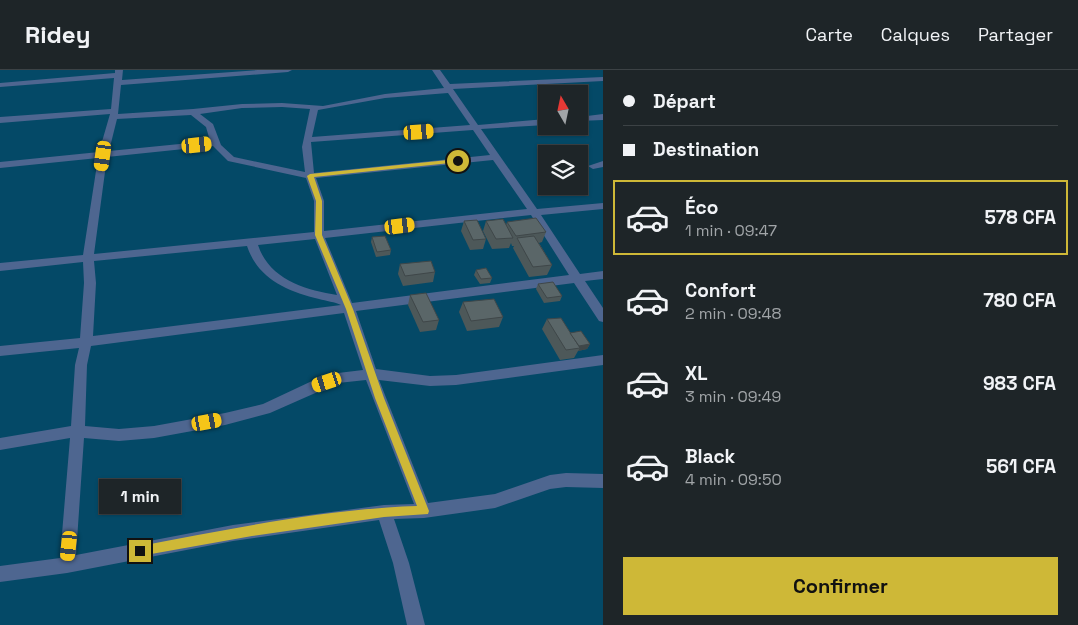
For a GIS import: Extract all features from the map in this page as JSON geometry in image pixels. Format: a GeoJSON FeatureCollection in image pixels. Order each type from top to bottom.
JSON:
{"type":"FeatureCollection","features":[{"type":"Feature","properties":{"kind":"street"},"geometry":{"type":"LineString","coordinates":[[0,85],[119,76],[288,70]]}},
{"type":"Feature","properties":{"kind":"street"},"geometry":{"type":"LineString","coordinates":[[600,70],[603,73]]}},
{"type":"Feature","properties":{"kind":"street"},"geometry":{"type":"LineString","coordinates":[[67,566],[75,486],[81,365],[86,342],[90,283],[88,258],[103,156],[115,114],[119,76]]}},
{"type":"Feature","properties":{"kind":"street"},"geometry":{"type":"LineString","coordinates":[[0,120],[193,112],[242,106],[282,105],[314,108],[385,96],[431,91],[443,82],[603,79]]}},
{"type":"Feature","properties":{"kind":"street"},"geometry":{"type":"LineString","coordinates":[[431,91],[443,82]]}},
{"type":"Feature","properties":{"kind":"street"},"geometry":{"type":"LineString","coordinates":[[443,82],[534,212],[603,318]]}},
{"type":"Feature","properties":{"kind":"street"},"geometry":{"type":"LineString","coordinates":[[314,108],[306,148],[310,176],[319,201],[319,235],[347,304],[370,374],[424,511]]}},
{"type":"Feature","properties":{"kind":"street"},"geometry":{"type":"LineString","coordinates":[[193,112],[210,126],[212,136],[221,154],[231,159],[310,176],[496,157]]}},
{"type":"Feature","properties":{"kind":"street"},"geometry":{"type":"LineString","coordinates":[[588,118],[603,117]]}},
{"type":"Feature","properties":{"kind":"street"},"geometry":{"type":"LineString","coordinates":[[307,140],[538,123]]}},
{"type":"Feature","properties":{"kind":"street"},"geometry":{"type":"LineString","coordinates":[[0,165],[216,143]]}},
{"type":"Feature","properties":{"kind":"street"},"geometry":{"type":"LineString","coordinates":[[593,166],[603,164]]}},
{"type":"Feature","properties":{"kind":"street"},"geometry":{"type":"LineString","coordinates":[[0,267],[319,235],[475,217],[603,206]]}},
{"type":"Feature","properties":{"kind":"street"},"geometry":{"type":"LineString","coordinates":[[252,241],[257,258],[274,275],[304,292],[347,304]]}},
{"type":"Feature","properties":{"kind":"street"},"geometry":{"type":"LineString","coordinates":[[0,351],[86,342],[347,304],[603,275]]}},
{"type":"Feature","properties":{"kind":"street"},"geometry":{"type":"LineString","coordinates":[[0,444],[78,431],[119,435],[154,432],[225,419],[265,409],[317,385],[338,378],[370,374],[430,381],[456,380],[603,360]]}},
{"type":"Feature","properties":{"kind":"street"},"geometry":{"type":"LineString","coordinates":[[0,574],[67,566],[232,533],[384,512],[424,511],[495,501],[550,482],[566,480],[603,481]]}},
{"type":"Feature","properties":{"kind":"street"},"geometry":{"type":"LineString","coordinates":[[384,512],[401,563],[416,625]]}},
{"type":"Feature","properties":{"kind":"shaded area"},"geometry":{"type":"Polygon","coordinates":[[[0,70],[603,70],[603,625],[0,625],[0,70]]]}},
{"type":"Feature","properties":{"kind":"building"},"geometry":{"type":"Polygon","coordinates":[[[536,218],[546,232],[516,236],[507,222],[536,218]]]}},
{"type":"Feature","properties":{"kind":"building"},"geometry":{"type":"Polygon","coordinates":[[[503,219],[513,238],[496,239],[486,221],[503,219]]]}},
{"type":"Feature","properties":{"kind":"building"},"geometry":{"type":"Polygon","coordinates":[[[477,220],[486,239],[473,240],[464,221],[477,220]]]}},
{"type":"Feature","properties":{"kind":"building"},"geometry":{"type":"Polygon","coordinates":[[[385,236],[391,250],[377,252],[372,237],[385,236]]]}},
{"type":"Feature","properties":{"kind":"building"},"geometry":{"type":"Polygon","coordinates":[[[534,236],[552,265],[533,267],[517,238],[534,236]]]}},
{"type":"Feature","properties":{"kind":"building"},"geometry":{"type":"Polygon","coordinates":[[[431,261],[435,272],[405,276],[400,264],[431,261]]]}},
{"type":"Feature","properties":{"kind":"building"},"geometry":{"type":"Polygon","coordinates":[[[486,268],[492,278],[481,279],[476,270],[486,268]]]}},
{"type":"Feature","properties":{"kind":"building"},"geometry":{"type":"Polygon","coordinates":[[[553,282],[562,296],[547,298],[538,284],[553,282]]]}},
{"type":"Feature","properties":{"kind":"building"},"geometry":{"type":"Polygon","coordinates":[[[426,293],[439,320],[423,322],[410,295],[426,293]]]}},
{"type":"Feature","properties":{"kind":"building"},"geometry":{"type":"Polygon","coordinates":[[[494,299],[503,317],[471,321],[463,302],[494,299]]]}},
{"type":"Feature","properties":{"kind":"building"},"geometry":{"type":"Polygon","coordinates":[[[561,318],[580,348],[566,350],[547,319],[561,318]]]}},
{"type":"Feature","properties":{"kind":"building"},"geometry":{"type":"Polygon","coordinates":[[[581,331],[590,344],[579,346],[570,333],[581,331]]]}},
{"type":"Feature","properties":{"kind":"route"},"geometry":{"type":"LineString","coordinates":[[140,551],[232,533],[384,512],[424,511],[379,398],[349,309],[319,235],[319,201],[310,176],[458,161]]}}]}
